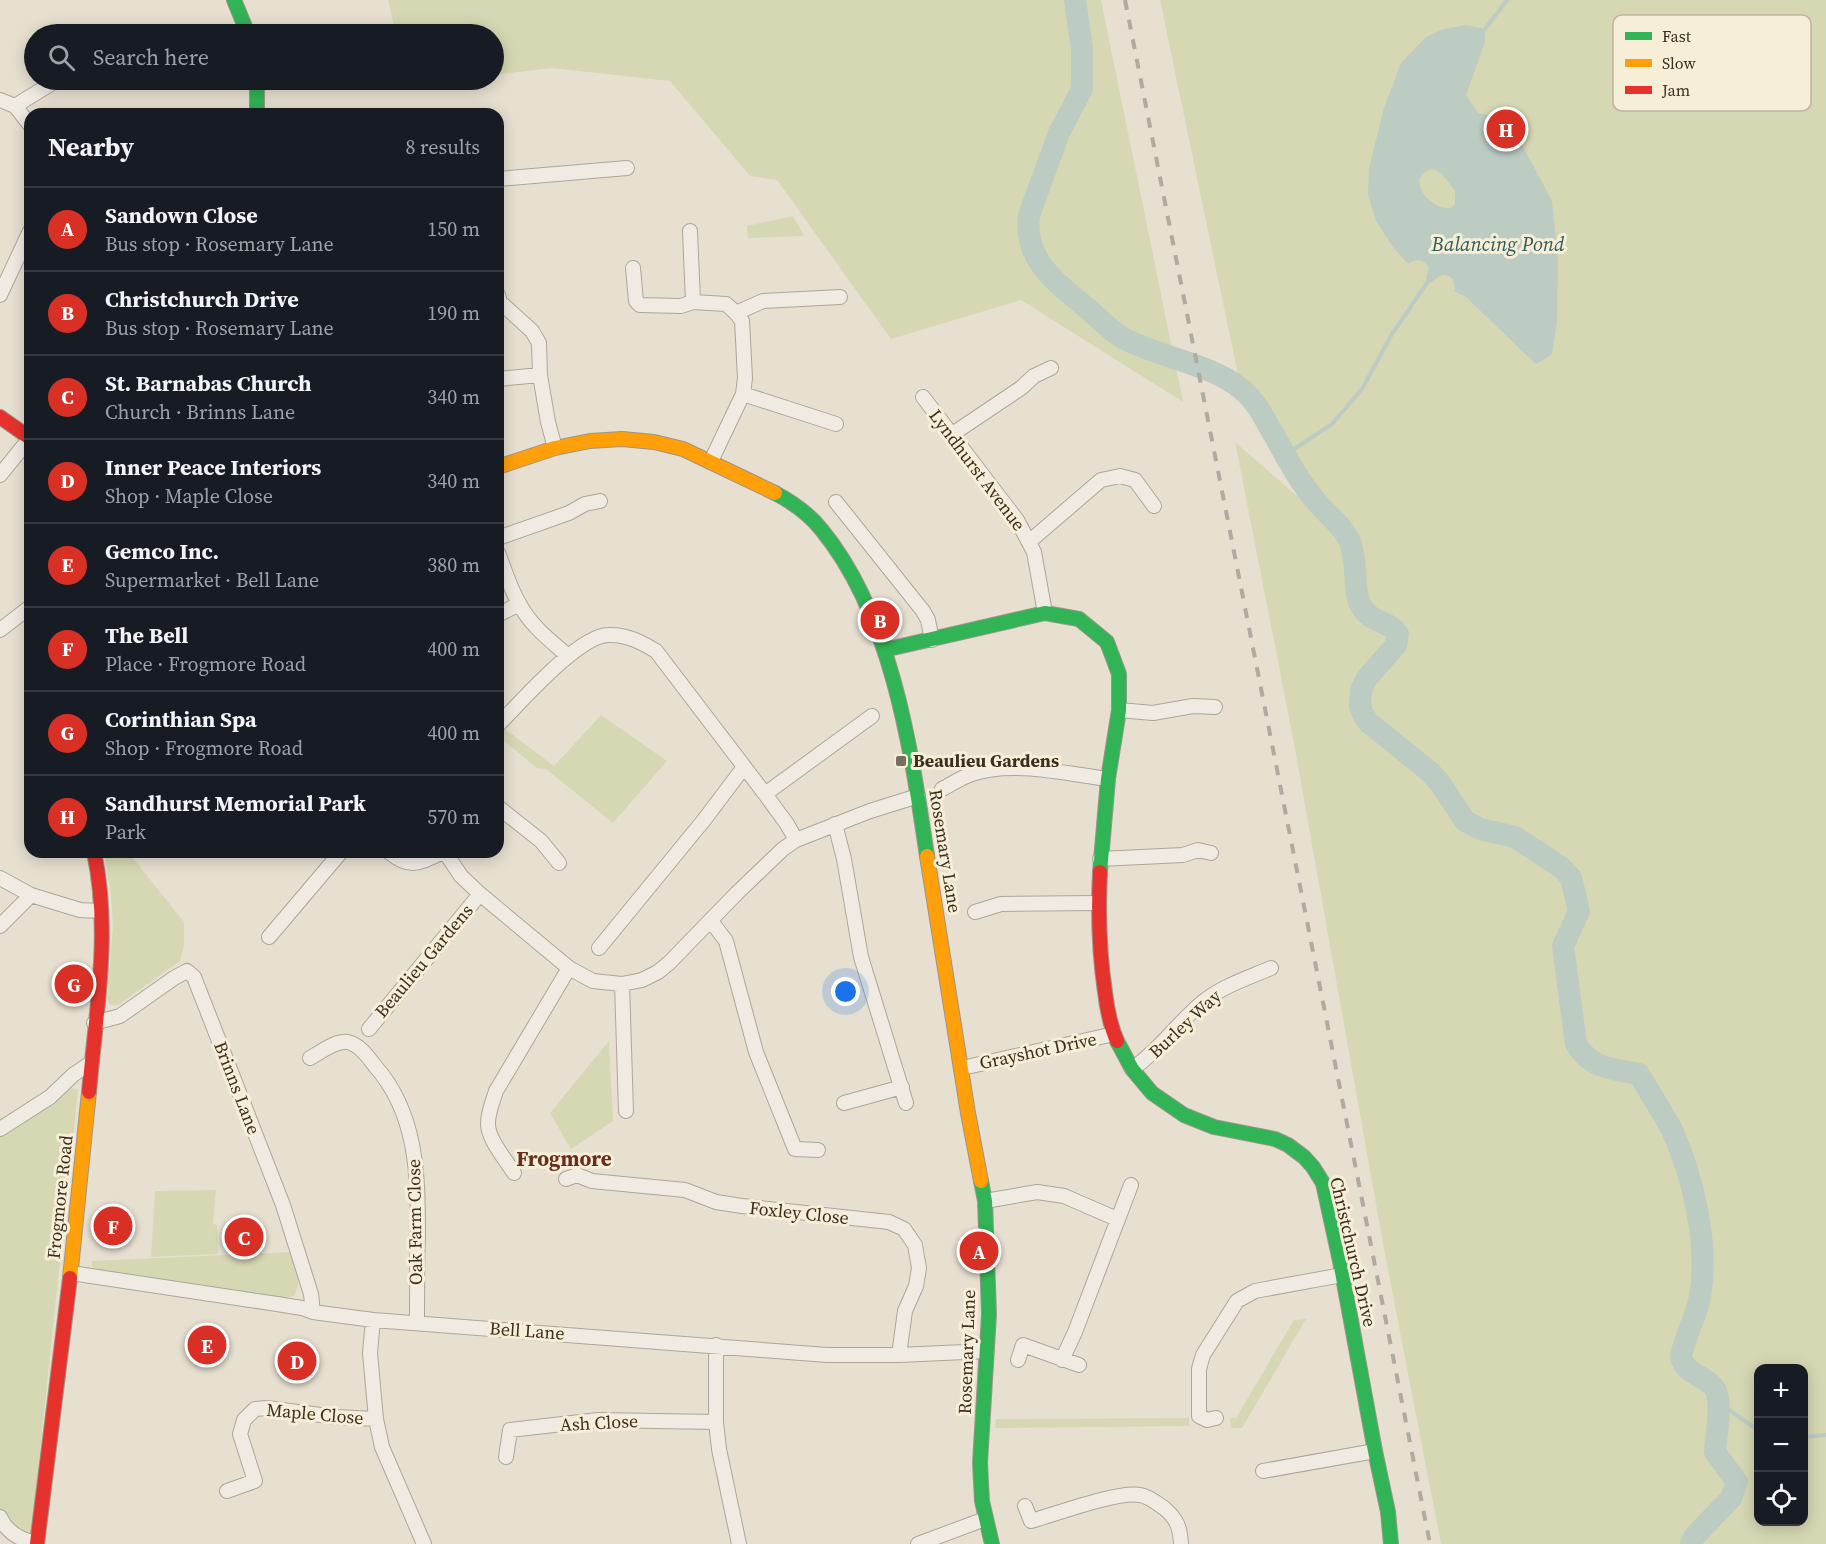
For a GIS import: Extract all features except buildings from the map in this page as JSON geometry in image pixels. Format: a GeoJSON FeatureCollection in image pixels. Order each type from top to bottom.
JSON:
{"type":"FeatureCollection","features":[{"type":"Feature","properties":{"kind":"street"},"geometry":{"type":"LineString","coordinates":[[234,0],[244,24]]}},
{"type":"Feature","properties":{"kind":"street"},"geometry":{"type":"LineString","coordinates":[[15,106],[41,90]]}},
{"type":"Feature","properties":{"kind":"street"},"geometry":{"type":"LineString","coordinates":[[256,108],[257,90]]}},
{"type":"Feature","properties":{"kind":"street"},"geometry":{"type":"LineString","coordinates":[[0,100],[15,106],[24,117]]}},
{"type":"Feature","properties":{"kind":"street"},"geometry":{"type":"LineString","coordinates":[[504,178],[627,168]]}},
{"type":"Feature","properties":{"kind":"street"},"geometry":{"type":"LineString","coordinates":[[690,231],[693,302]]}},
{"type":"Feature","properties":{"kind":"street"},"geometry":{"type":"LineString","coordinates":[[0,295],[24,244]]}},
{"type":"Feature","properties":{"kind":"street"},"geometry":{"type":"LineString","coordinates":[[633,268],[636,301],[640,305],[681,306],[693,302],[726,304],[742,321],[743,394],[711,461]]}},
{"type":"Feature","properties":{"kind":"street"},"geometry":{"type":"LineString","coordinates":[[736,313],[763,301],[840,297]]}},
{"type":"Feature","properties":{"kind":"street"},"geometry":{"type":"LineString","coordinates":[[504,306],[532,331],[539,343],[540,375],[555,448]]}},
{"type":"Feature","properties":{"kind":"street"},"geometry":{"type":"LineString","coordinates":[[951,435],[1021,388],[1034,376],[1051,368]]}},
{"type":"Feature","properties":{"kind":"street"},"geometry":{"type":"LineString","coordinates":[[504,378],[540,375]]}},
{"type":"Feature","properties":{"kind":"street"},"geometry":{"type":"LineString","coordinates":[[743,394],[836,424]]}},
{"type":"Feature","properties":{"kind":"street","name":"Lyndhurst Avenue"},"geometry":{"type":"LineString","coordinates":[[923,397],[1017,520],[1029,541],[1034,552],[1046,613]]}},
{"type":"Feature","properties":{"kind":"street"},"geometry":{"type":"LineString","coordinates":[[0,417],[24,434]]}},
{"type":"Feature","properties":{"kind":"street","name":"Rosemary Lane"},"geometry":{"type":"LineString","coordinates":[[504,465],[555,448],[590,441],[622,439],[654,442],[683,449],[767,488],[793,503],[820,526],[840,554],[862,596],[884,650],[896,688],[918,796],[985,1201],[989,1314],[980,1463],[982,1501],[992,1544]]}},
{"type":"Feature","properties":{"kind":"street"},"geometry":{"type":"LineString","coordinates":[[0,475],[24,445]]}},
{"type":"Feature","properties":{"kind":"street"},"geometry":{"type":"LineString","coordinates":[[1029,541],[1101,480],[1120,476],[1135,480],[1154,506]]}},
{"type":"Feature","properties":{"kind":"street"},"geometry":{"type":"LineString","coordinates":[[504,536],[569,513],[585,504],[600,501]]}},
{"type":"Feature","properties":{"kind":"street"},"geometry":{"type":"LineString","coordinates":[[836,502],[923,611],[928,620],[932,640]]}},
{"type":"Feature","properties":{"kind":"street"},"geometry":{"type":"LineString","coordinates":[[504,568],[519,604],[536,626],[568,656]]}},
{"type":"Feature","properties":{"kind":"street"},"geometry":{"type":"LineString","coordinates":[[504,612],[519,604]]}},
{"type":"Feature","properties":{"kind":"street"},"geometry":{"type":"LineString","coordinates":[[0,630],[24,612]]}},
{"type":"Feature","properties":{"kind":"street","name":"Christchurch Drive"},"geometry":{"type":"LineString","coordinates":[[884,650],[1046,613],[1079,619],[1107,642],[1119,674],[1119,710],[1108,780],[1098,903],[1102,975],[1108,1016],[1114,1034],[1132,1069],[1152,1093],[1184,1115],[1214,1127],[1275,1139],[1288,1145],[1304,1156],[1314,1167],[1323,1183],[1388,1512],[1391,1544]]}},
{"type":"Feature","properties":{"kind":"street"},"geometry":{"type":"LineString","coordinates":[[504,719],[568,656],[586,643],[607,635],[635,639],[656,651],[765,794],[787,824],[795,840]]}},
{"type":"Feature","properties":{"kind":"street"},"geometry":{"type":"LineString","coordinates":[[1119,710],[1153,713],[1193,706],[1215,707]]}},
{"type":"Feature","properties":{"kind":"street"},"geometry":{"type":"LineString","coordinates":[[765,794],[872,716]]}},
{"type":"Feature","properties":{"kind":"street"},"geometry":{"type":"LineString","coordinates":[[599,948],[704,820],[744,767]]}},
{"type":"Feature","properties":{"kind":"street"},"geometry":{"type":"LineString","coordinates":[[942,789],[972,774],[1007,768],[1032,769],[1108,780]]}},
{"type":"Feature","properties":{"kind":"street","name":"Beaulieu Gardens"},"geometry":{"type":"LineString","coordinates":[[448,858],[461,876],[480,894],[569,968],[593,981],[621,984],[642,980],[669,963],[783,849],[795,840],[918,796]]}},
{"type":"Feature","properties":{"kind":"street"},"geometry":{"type":"LineString","coordinates":[[504,812],[541,841],[559,863]]}},
{"type":"Feature","properties":{"kind":"street"},"geometry":{"type":"LineString","coordinates":[[835,824],[844,858],[861,957],[906,1104]]}},
{"type":"Feature","properties":{"kind":"street"},"geometry":{"type":"LineString","coordinates":[[1100,859],[1183,855],[1198,850],[1211,853]]}},
{"type":"Feature","properties":{"kind":"street","name":"Frogmore Road"},"geometry":{"type":"LineString","coordinates":[[37,1543],[71,1273],[103,943],[99,875],[95,858]]}},
{"type":"Feature","properties":{"kind":"street"},"geometry":{"type":"LineString","coordinates":[[269,937],[336,858]]}},
{"type":"Feature","properties":{"kind":"street","name":"Beaulieu Gardens"},"geometry":{"type":"LineString","coordinates":[[395,858],[410,864],[430,858]]}},
{"type":"Feature","properties":{"kind":"street"},"geometry":{"type":"LineString","coordinates":[[0,878],[30,895],[80,910],[101,911]]}},
{"type":"Feature","properties":{"kind":"street","name":"Beaulieu Gardens"},"geometry":{"type":"LineString","coordinates":[[369,1029],[480,894]]}},
{"type":"Feature","properties":{"kind":"street"},"geometry":{"type":"LineString","coordinates":[[0,926],[30,895]]}},
{"type":"Feature","properties":{"kind":"street"},"geometry":{"type":"LineString","coordinates":[[975,912],[1000,904],[1098,903]]}},
{"type":"Feature","properties":{"kind":"street"},"geometry":{"type":"LineString","coordinates":[[711,921],[726,941],[756,1052],[795,1149],[818,1150]]}},
{"type":"Feature","properties":{"kind":"street"},"geometry":{"type":"LineString","coordinates":[[514,1173],[494,1143],[487,1125],[489,1110],[496,1091],[569,968]]}},
{"type":"Feature","properties":{"kind":"street","name":"Burley Way"},"geometry":{"type":"LineString","coordinates":[[1132,1069],[1149,1058],[1203,1002],[1227,986],[1271,968]]}},
{"type":"Feature","properties":{"kind":"street","name":"Brinns Lane"},"geometry":{"type":"LineString","coordinates":[[94,1023],[120,1016],[187,971],[194,977],[283,1205],[311,1294],[313,1312]]}},
{"type":"Feature","properties":{"kind":"street"},"geometry":{"type":"LineString","coordinates":[[621,984],[626,1111]]}},
{"type":"Feature","properties":{"kind":"street","name":"Grayshot Drive"},"geometry":{"type":"LineString","coordinates":[[962,1068],[1114,1034]]}},
{"type":"Feature","properties":{"kind":"street","name":"Oak Farm Close"},"geometry":{"type":"LineString","coordinates":[[310,1058],[337,1044],[347,1042],[358,1046],[382,1073],[398,1099],[411,1135],[417,1175],[417,1323]]}},
{"type":"Feature","properties":{"kind":"street"},"geometry":{"type":"LineString","coordinates":[[0,1129],[50,1097],[73,1075],[92,1062]]}},
{"type":"Feature","properties":{"kind":"street"},"geometry":{"type":"LineString","coordinates":[[844,1103],[902,1087]]}},
{"type":"Feature","properties":{"kind":"street","name":"Foxley Close"},"geometry":{"type":"LineString","coordinates":[[566,1179],[577,1175],[592,1181],[685,1190],[716,1202],[889,1222],[904,1229],[915,1245],[919,1268],[916,1286],[905,1311],[899,1355]]}},
{"type":"Feature","properties":{"kind":"street"},"geometry":{"type":"LineString","coordinates":[[1062,1359],[1075,1332],[1131,1185]]}},
{"type":"Feature","properties":{"kind":"street"},"geometry":{"type":"LineString","coordinates":[[985,1201],[1037,1192],[1064,1196],[1117,1219]]}},
{"type":"Feature","properties":{"kind":"street","name":"Bell Lane"},"geometry":{"type":"LineString","coordinates":[[71,1273],[373,1320],[827,1355],[987,1351]]}},
{"type":"Feature","properties":{"kind":"street"},"geometry":{"type":"LineString","coordinates":[[1216,1418],[1207,1420],[1199,1416],[1199,1369],[1203,1355],[1237,1301],[1255,1291],[1342,1275]]}},
{"type":"Feature","properties":{"kind":"street"},"geometry":{"type":"LineString","coordinates":[[373,1320],[370,1353],[376,1419],[382,1447],[424,1544]]}},
{"type":"Feature","properties":{"kind":"street"},"geometry":{"type":"LineString","coordinates":[[716,1345],[716,1422],[719,1449],[739,1544]]}},
{"type":"Feature","properties":{"kind":"street"},"geometry":{"type":"LineString","coordinates":[[1018,1360],[1023,1345],[1079,1365]]}},
{"type":"Feature","properties":{"kind":"street","name":"Maple Close"},"geometry":{"type":"LineString","coordinates":[[227,1491],[255,1481],[240,1434],[243,1420],[255,1409],[267,1408],[336,1417],[376,1419]]}},
{"type":"Feature","properties":{"kind":"street","name":"Ash Close"},"geometry":{"type":"LineString","coordinates":[[506,1457],[510,1430],[598,1420],[716,1422]]}},
{"type":"Feature","properties":{"kind":"street"},"geometry":{"type":"LineString","coordinates":[[1263,1471],[1375,1451]]}},
{"type":"Feature","properties":{"kind":"street"},"geometry":{"type":"LineString","coordinates":[[1025,1506],[1032,1521],[1120,1496],[1140,1495],[1157,1502],[1174,1516],[1180,1532],[1181,1544]]}},
{"type":"Feature","properties":{"kind":"street"},"geometry":{"type":"LineString","coordinates":[[0,1517],[3,1525],[22,1540],[37,1543]]}},
{"type":"Feature","properties":{"kind":"street"},"geometry":{"type":"LineString","coordinates":[[918,1544],[985,1519]]}},
{"type":"Feature","properties":{"kind":"green space"},"geometry":{"type":"Polygon","coordinates":[[[388,0],[1101,0],[1183,402],[1021,300],[891,339],[777,180],[750,176],[670,81],[552,68],[504,74],[504,24],[394,24],[388,0]]]}},
{"type":"Feature","properties":{"kind":"green space"},"geometry":{"type":"Polygon","coordinates":[[[1160,0],[1826,0],[1826,1544],[1441,1544],[1384,1249],[1293,738],[1235,442],[1297,496],[1261,404],[1242,394],[1160,0]]]}},
{"type":"Feature","properties":{"kind":"green space"},"geometry":{"type":"Polygon","coordinates":[[[793,216],[804,236],[748,238],[747,226],[793,216]]]}},
{"type":"Feature","properties":{"kind":"green space"},"geometry":{"type":"Polygon","coordinates":[[[601,715],[667,761],[613,823],[546,769],[537,768],[504,741],[504,728],[554,766],[601,715]]]}},
{"type":"Feature","properties":{"kind":"green space"},"geometry":{"type":"Polygon","coordinates":[[[105,858],[133,858],[184,922],[184,945],[180,961],[118,1005],[110,1005],[107,998],[113,926],[105,858]]]}},
{"type":"Feature","properties":{"kind":"green space"},"geometry":{"type":"Polygon","coordinates":[[[609,1041],[613,1121],[571,1149],[550,1113],[609,1041]]]}},
{"type":"Feature","properties":{"kind":"green space"},"geometry":{"type":"Polygon","coordinates":[[[71,1088],[78,1090],[31,1536],[15,1528],[0,1510],[0,1135],[71,1088]]]}},
{"type":"Feature","properties":{"kind":"green space"},"geometry":{"type":"Polygon","coordinates":[[[216,1190],[213,1224],[217,1225],[218,1254],[151,1257],[155,1191],[216,1190]]]}},
{"type":"Feature","properties":{"kind":"green space"},"geometry":{"type":"Polygon","coordinates":[[[292,1252],[298,1274],[297,1290],[294,1296],[284,1298],[133,1277],[104,1272],[92,1267],[92,1261],[292,1252]]]}},
{"type":"Feature","properties":{"kind":"green space"},"geometry":{"type":"Polygon","coordinates":[[[1306,1319],[1242,1428],[1231,1428],[1230,1418],[1236,1418],[1294,1320],[1306,1319]]]}},
{"type":"Feature","properties":{"kind":"green space"},"geometry":{"type":"Polygon","coordinates":[[[1189,1418],[1189,1426],[995,1428],[996,1419],[1189,1418]]]}},
{"type":"Feature","properties":{"kind":"water","name":"Balancing Pond"},"geometry":{"type":"Polygon","coordinates":[[[1466,25],[1485,29],[1485,42],[1466,95],[1478,113],[1510,122],[1552,201],[1558,262],[1557,321],[1552,354],[1536,364],[1466,297],[1454,291],[1451,278],[1440,276],[1432,283],[1426,278],[1429,267],[1424,262],[1417,260],[1408,264],[1393,247],[1376,221],[1368,194],[1369,168],[1384,108],[1401,63],[1426,37],[1444,29],[1466,25]],[[1434,169],[1425,172],[1420,178],[1422,192],[1434,204],[1451,208],[1455,204],[1455,191],[1442,174],[1434,169]]]}},
{"type":"Feature","properties":{"kind":"waterway"},"geometry":{"type":"LineString","coordinates":[[1075,0],[1082,49],[1082,89],[1059,133],[1029,215],[1031,245],[1037,258],[1054,280],[1118,335],[1137,345],[1228,380],[1246,393],[1255,404],[1303,485],[1347,536],[1355,566],[1358,598],[1364,611],[1394,629],[1398,634],[1396,645],[1367,678],[1361,690],[1360,706],[1363,714],[1368,722],[1430,772],[1465,821],[1480,829],[1515,837],[1562,868],[1571,878],[1579,911],[1563,946],[1576,1044],[1589,1059],[1596,1063],[1612,1069],[1639,1074],[1680,1148],[1697,1211],[1702,1255],[1700,1296],[1681,1357],[1687,1368],[1715,1389],[1719,1402],[1715,1452],[1737,1482],[1731,1498],[1694,1537],[1691,1544]]}},
{"type":"Feature","properties":{"kind":"waterway"},"geometry":{"type":"LineString","coordinates":[[1485,29],[1507,0]]}},
{"type":"Feature","properties":{"kind":"waterway"},"geometry":{"type":"LineString","coordinates":[[1285,455],[1332,424],[1362,389],[1392,334],[1431,277]]}},
{"type":"Feature","properties":{"kind":"waterway"},"geometry":{"type":"LineString","coordinates":[[1719,1403],[1754,1427]]}},
{"type":"Feature","properties":{"kind":"waterway"},"geometry":{"type":"LineString","coordinates":[[1808,1437],[1826,1435]]}},
{"type":"Feature","properties":{"kind":"railway"},"geometry":{"type":"LineString","coordinates":[[1125,0],[1430,1544]]}},
{"type":"Feature","properties":{"kind":"traffic: fast"},"geometry":{"type":"LineString","coordinates":[[234,0],[244,24]]}},
{"type":"Feature","properties":{"kind":"traffic: fast"},"geometry":{"type":"LineString","coordinates":[[257,90],[257,108]]}},
{"type":"Feature","properties":{"kind":"traffic: fast"},"geometry":{"type":"LineString","coordinates":[[775,493],[800,509],[821,529],[845,563],[865,601],[882,642],[895,685],[914,772],[927,856]]}},
{"type":"Feature","properties":{"kind":"traffic: fast"},"geometry":{"type":"LineString","coordinates":[[884,650],[1045,613],[1079,619],[1107,642],[1119,674],[1119,710],[1108,779],[1100,872]]}},
{"type":"Feature","properties":{"kind":"traffic: fast"},"geometry":{"type":"LineString","coordinates":[[1117,1041],[1132,1069],[1152,1093],[1184,1115],[1214,1127],[1275,1139],[1288,1145],[1304,1157],[1323,1183],[1388,1512],[1391,1544]]}},
{"type":"Feature","properties":{"kind":"traffic: fast"},"geometry":{"type":"LineString","coordinates":[[981,1181],[985,1201],[989,1314],[980,1463],[982,1501],[992,1544]]}},
{"type":"Feature","properties":{"kind":"traffic: slow"},"geometry":{"type":"LineString","coordinates":[[504,465],[555,448],[590,441],[622,439],[654,442],[683,449],[775,493]]}},
{"type":"Feature","properties":{"kind":"traffic: slow"},"geometry":{"type":"LineString","coordinates":[[927,856],[981,1181]]}},
{"type":"Feature","properties":{"kind":"traffic: slow"},"geometry":{"type":"LineString","coordinates":[[70,1278],[89,1092]]}},
{"type":"Feature","properties":{"kind":"traffic: jam"},"geometry":{"type":"LineString","coordinates":[[0,417],[24,434]]}},
{"type":"Feature","properties":{"kind":"traffic: jam"},"geometry":{"type":"LineString","coordinates":[[89,1092],[102,942],[99,882],[95,858]]}},
{"type":"Feature","properties":{"kind":"traffic: jam"},"geometry":{"type":"LineString","coordinates":[[1100,872],[1101,962],[1108,1011],[1117,1041]]}},
{"type":"Feature","properties":{"kind":"traffic: jam"},"geometry":{"type":"LineString","coordinates":[[37,1544],[70,1278]]}},
{"type":"Feature","properties":{"kind":"place","name":"Sandhurst Memorial Park"},"geometry":{"type":"Point","coordinates":[1506,129]}},
{"type":"Feature","properties":{"kind":"place","name":"Christchurch Drive"},"geometry":{"type":"Point","coordinates":[880,620]}},
{"type":"Feature","properties":{"kind":"place","name":"Beaulieu Gardens"},"geometry":{"type":"Point","coordinates":[901,761]}},
{"type":"Feature","properties":{"kind":"place","name":"Corinthian Spa"},"geometry":{"type":"Point","coordinates":[74,984]}},
{"type":"Feature","properties":{"kind":"place","name":"The Bell"},"geometry":{"type":"Point","coordinates":[113,1226]}},
{"type":"Feature","properties":{"kind":"place","name":"St. Barnabas Church"},"geometry":{"type":"Point","coordinates":[244,1237]}},
{"type":"Feature","properties":{"kind":"place","name":"Sandown Close"},"geometry":{"type":"Point","coordinates":[979,1251]}},
{"type":"Feature","properties":{"kind":"place","name":"Gemco Inc."},"geometry":{"type":"Point","coordinates":[207,1345]}},
{"type":"Feature","properties":{"kind":"place","name":"Inner Peace Interiors"},"geometry":{"type":"Point","coordinates":[297,1361]}},
{"type":"Feature","properties":{"kind":"district","name":"Frogmore"},"geometry":{"type":"Point","coordinates":[564,1159]}}]}
